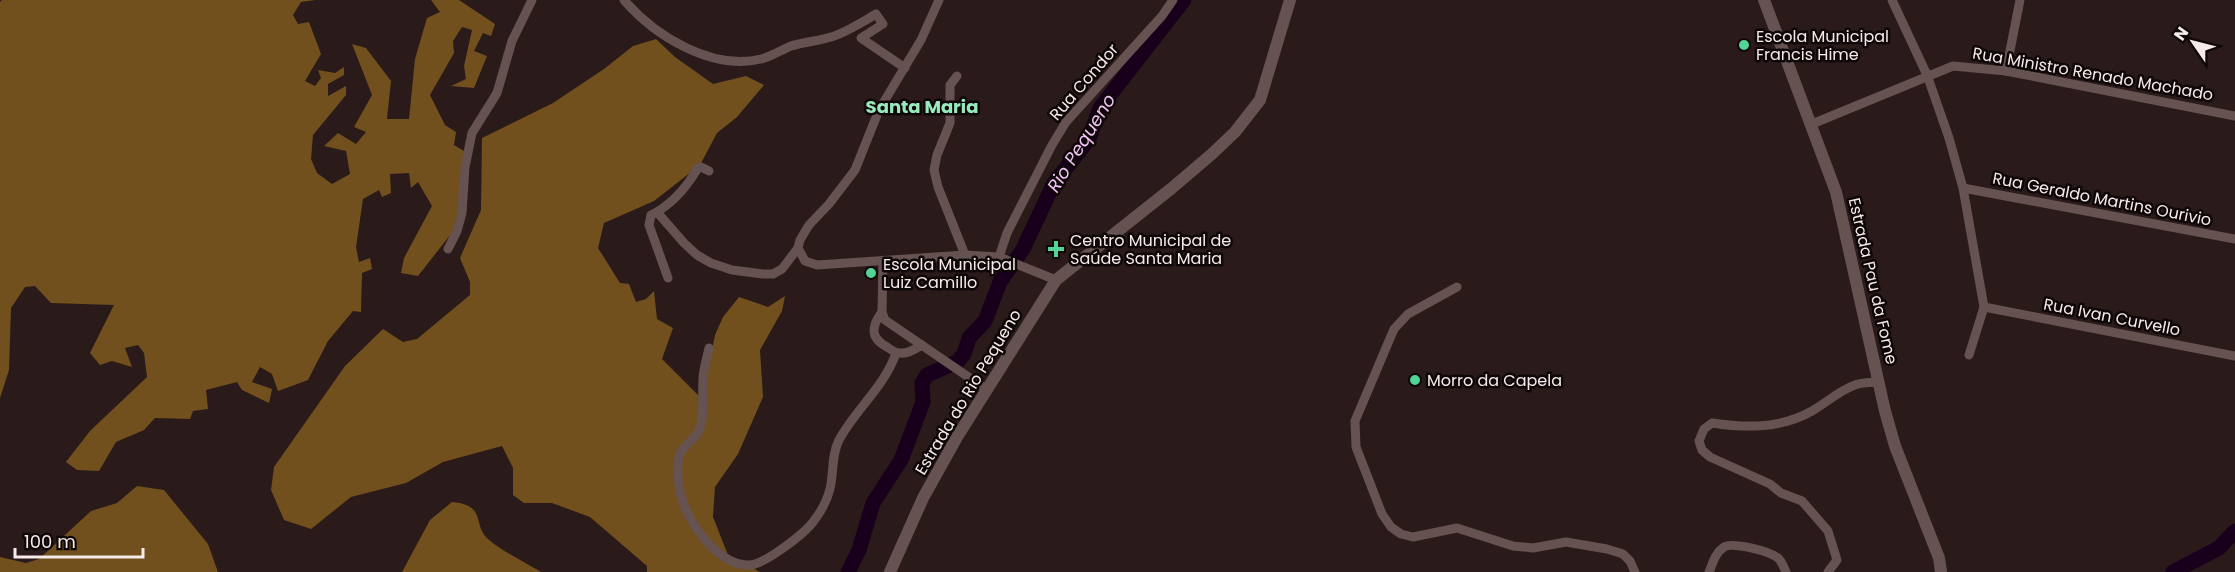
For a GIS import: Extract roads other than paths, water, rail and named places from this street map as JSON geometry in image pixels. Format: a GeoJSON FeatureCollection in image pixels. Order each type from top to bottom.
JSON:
{"type":"FeatureCollection","features":[{"type":"Feature","properties":{"kind":"street"},"geometry":{"type":"LineString","coordinates":[[448,249],[457,231],[462,213],[465,167],[472,133],[497,93],[512,41],[532,0]]}},
{"type":"Feature","properties":{"kind":"street"},"geometry":{"type":"LineString","coordinates":[[624,0],[644,20],[687,48],[712,57],[735,60],[764,59],[790,47],[833,36],[876,14],[883,24],[861,38],[905,68]]}},
{"type":"Feature","properties":{"kind":"street"},"geometry":{"type":"LineString","coordinates":[[657,212],[697,255],[711,263],[732,270],[773,274],[782,269],[798,248],[803,233],[855,170],[879,110],[921,40],[939,0]]}},
{"type":"Feature","properties":{"kind":"street","name":"Rua Condor"},"geometry":{"type":"LineString","coordinates":[[1003,258],[1007,233],[1066,122],[1162,16],[1173,0]]}},
{"type":"Feature","properties":{"kind":"street","name":"Estrada do Rio Pequeno"},"geometry":{"type":"LineString","coordinates":[[890,572],[923,498],[986,389],[1056,280],[1181,181],[1228,139],[1251,113],[1260,100],[1290,0]]}},
{"type":"Feature","properties":{"kind":"street","name":"Estrada Pau da Fome"},"geometry":{"type":"LineString","coordinates":[[1764,0],[1836,192],[1878,382],[1895,446],[1939,558],[1941,572]]}},
{"type":"Feature","properties":{"kind":"street"},"geometry":{"type":"LineString","coordinates":[[1892,0],[1927,75],[1949,138],[1963,188],[1984,307],[1969,355]]}},
{"type":"Feature","properties":{"kind":"street"},"geometry":{"type":"LineString","coordinates":[[2006,71],[2020,0]]}},
{"type":"Feature","properties":{"kind":"street","name":"Rua Ministro Renado Machado"},"geometry":{"type":"LineString","coordinates":[[1812,124],[1953,66],[2006,71],[2235,116]]}},
{"type":"Feature","properties":{"kind":"street"},"geometry":{"type":"LineString","coordinates":[[957,76],[950,85],[950,123],[937,155],[934,170],[938,188],[964,255]]}},
{"type":"Feature","properties":{"kind":"street"},"geometry":{"type":"LineString","coordinates":[[668,278],[649,225],[651,215],[670,204],[687,186],[698,168],[709,171]]}},
{"type":"Feature","properties":{"kind":"street","name":"Rua Geraldo Martins Ourivio"},"geometry":{"type":"LineString","coordinates":[[1963,188],[2235,239]]}},
{"type":"Feature","properties":{"kind":"street"},"geometry":{"type":"LineString","coordinates":[[798,248],[805,261],[817,265],[964,255],[1003,258],[1056,280]]}},
{"type":"Feature","properties":{"kind":"street"},"geometry":{"type":"LineString","coordinates":[[883,261],[882,312],[887,323],[986,389]]}},
{"type":"Feature","properties":{"kind":"street"},"geometry":{"type":"LineString","coordinates":[[1457,287],[1408,314],[1394,329],[1355,421],[1356,447],[1382,514],[1390,527],[1401,534],[1413,537],[1457,528],[1513,546],[1533,548],[1566,542],[1607,549],[1623,554],[1630,561],[1635,572]]}},
{"type":"Feature","properties":{"kind":"street","name":"Rua Ivan Curvello"},"geometry":{"type":"LineString","coordinates":[[1984,307],[2235,356]]}},
{"type":"Feature","properties":{"kind":"street"},"geometry":{"type":"LineString","coordinates":[[882,312],[875,323],[873,336],[880,344],[896,353],[911,351],[922,345]]}},
{"type":"Feature","properties":{"kind":"street"},"geometry":{"type":"LineString","coordinates":[[709,348],[703,377],[701,426],[698,434],[679,455],[679,485],[690,517],[704,540],[731,561],[742,565],[754,565],[808,529],[830,490],[834,454],[840,438],[888,369],[896,353]]}},
{"type":"Feature","properties":{"kind":"street"},"geometry":{"type":"LineString","coordinates":[[1828,572],[1837,560],[1828,531],[1813,511],[1802,501],[1781,493],[1770,484],[1710,457],[1702,450],[1699,441],[1704,429],[1712,423],[1746,428],[1767,426],[1798,418],[1852,386],[1878,382]]}},
{"type":"Feature","properties":{"kind":"street"},"geometry":{"type":"LineString","coordinates":[[1709,572],[1718,552],[1726,546],[1735,545],[1769,554],[1779,560],[1786,572]]}},
{"type":"Feature","properties":{"kind":"waterway","name":"Rio Pequeno"},"geometry":{"type":"LineString","coordinates":[[848,572],[859,550],[873,503],[901,460],[923,402],[922,383],[927,375],[957,362],[964,354],[969,338],[985,321],[1000,282],[1023,249],[1054,183],[1089,139],[1100,108],[1184,0]]}},
{"type":"Feature","properties":{"kind":"waterway"},"geometry":{"type":"LineString","coordinates":[[2173,572],[2219,548],[2235,531]]}},
{"type":"Feature","properties":{"kind":"place","name":"Escola Municipal Francis Hime"},"geometry":{"type":"Point","coordinates":[1744,45]}},
{"type":"Feature","properties":{"kind":"place","name":"Centro Municipal de Saúde Santa Maria"},"geometry":{"type":"Point","coordinates":[1056,249]}},
{"type":"Feature","properties":{"kind":"place","name":"Escola Municipal Luiz Camillo"},"geometry":{"type":"Point","coordinates":[871,273]}},
{"type":"Feature","properties":{"kind":"place","name":"Morro da Capela"},"geometry":{"type":"Point","coordinates":[1415,380]}},
{"type":"Feature","properties":{"kind":"district","name":"Santa Maria"},"geometry":{"type":"Point","coordinates":[922,106]}}]}
